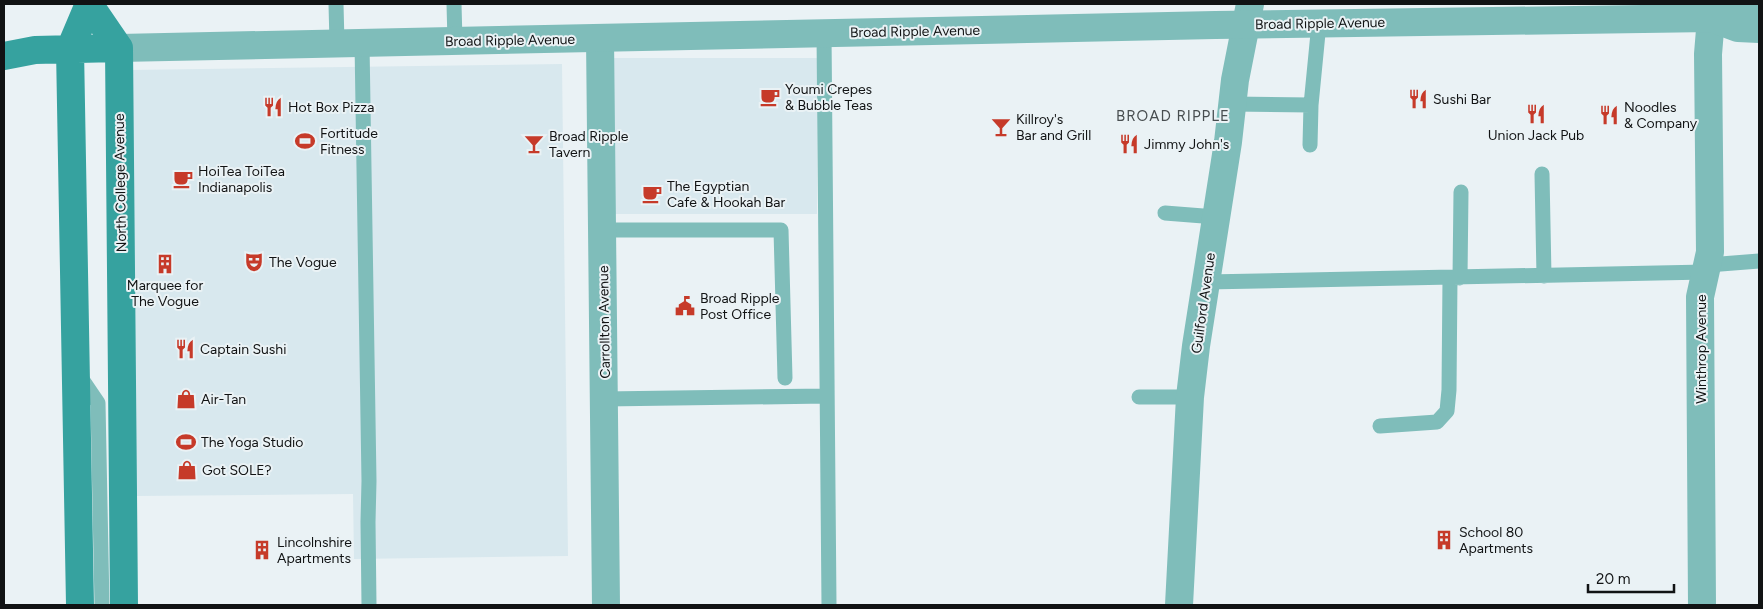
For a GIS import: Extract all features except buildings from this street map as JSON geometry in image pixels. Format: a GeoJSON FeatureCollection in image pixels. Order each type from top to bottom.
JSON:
{"type":"FeatureCollection","features":[{"type":"Feature","properties":{"kind":"main road"},"geometry":{"type":"LineString","coordinates":[[89,4],[119,48]]}},
{"type":"Feature","properties":{"kind":"main road"},"geometry":{"type":"LineString","coordinates":[[80,605],[70,49],[89,4]]}},
{"type":"Feature","properties":{"kind":"main road"},"geometry":{"type":"LineString","coordinates":[[4,56],[35,50],[119,48]]}},
{"type":"Feature","properties":{"kind":"main road","name":"North College Avenue"},"geometry":{"type":"LineString","coordinates":[[119,48],[124,605]]}},
{"type":"Feature","properties":{"kind":"street","name":"Broad Ripple Avenue"},"geometry":{"type":"LineString","coordinates":[[119,48],[824,33],[1248,14],[1319,24],[1711,11],[1754,4]]}},
{"type":"Feature","properties":{"kind":"street","name":"Broad Ripple Avenue"},"geometry":{"type":"LineString","coordinates":[[1711,11],[1738,28],[1759,29]]}},
{"type":"Feature","properties":{"kind":"street","name":"Winthrop Avenue"},"geometry":{"type":"LineString","coordinates":[[1702,605],[1700,297],[1710,252],[1708,54],[1711,11]]}},
{"type":"Feature","properties":{"kind":"street","name":"Guilford Avenue"},"geometry":{"type":"LineString","coordinates":[[1180,605],[1190,396],[1232,104],[1248,14]]}},
{"type":"Feature","properties":{"kind":"street","name":"Carrollton Avenue"},"geometry":{"type":"LineString","coordinates":[[600,38],[606,605]]}},
{"type":"Feature","properties":{"kind":"lane"},"geometry":{"type":"LineString","coordinates":[[336,4],[349,43],[369,481],[369,605]]}},
{"type":"Feature","properties":{"kind":"lane"},"geometry":{"type":"LineString","coordinates":[[454,4],[455,41]]}},
{"type":"Feature","properties":{"kind":"lane"},"geometry":{"type":"LineString","coordinates":[[1310,145],[1311,105],[1319,24]]}},
{"type":"Feature","properties":{"kind":"lane"},"geometry":{"type":"LineString","coordinates":[[824,33],[829,605]]}},
{"type":"Feature","properties":{"kind":"lane"},"geometry":{"type":"LineString","coordinates":[[1232,104],[1311,105]]}},
{"type":"Feature","properties":{"kind":"lane"},"geometry":{"type":"LineString","coordinates":[[1542,174],[1544,276]]}},
{"type":"Feature","properties":{"kind":"lane"},"geometry":{"type":"LineString","coordinates":[[1380,426],[1437,422],[1447,411],[1461,192]]}},
{"type":"Feature","properties":{"kind":"lane"},"geometry":{"type":"LineString","coordinates":[[1165,213],[1216,217]]}},
{"type":"Feature","properties":{"kind":"lane"},"geometry":{"type":"LineString","coordinates":[[602,230],[781,230],[785,378]]}},
{"type":"Feature","properties":{"kind":"lane"},"geometry":{"type":"LineString","coordinates":[[1206,282],[1544,276],[1707,269],[1759,261]]}},
{"type":"Feature","properties":{"kind":"lane"},"geometry":{"type":"LineString","coordinates":[[76,371],[98,403],[102,605]]}},
{"type":"Feature","properties":{"kind":"lane"},"geometry":{"type":"LineString","coordinates":[[98,403],[122,371]]}},
{"type":"Feature","properties":{"kind":"lane"},"geometry":{"type":"LineString","coordinates":[[604,399],[827,396]]}},
{"type":"Feature","properties":{"kind":"lane"},"geometry":{"type":"LineString","coordinates":[[1139,396],[1190,396]]}},
{"type":"Feature","properties":{"kind":"shaded area"},"geometry":{"type":"Polygon","coordinates":[[[608,58],[817,58],[817,214],[608,214],[608,58]]]}},
{"type":"Feature","properties":{"kind":"shaded area"},"geometry":{"type":"Polygon","coordinates":[[[562,64],[568,556],[354,559],[353,494],[136,496],[130,70],[562,64]]]}},
{"type":"Feature","properties":{"kind":"place","name":"Youmi Crepes & Bubble Teas"},"geometry":{"type":"Point","coordinates":[770,97]}},
{"type":"Feature","properties":{"kind":"place","name":"Sushi Bar"},"geometry":{"type":"Point","coordinates":[1418,99]}},
{"type":"Feature","properties":{"kind":"place","name":"Hot Box Pizza"},"geometry":{"type":"Point","coordinates":[273,107]}},
{"type":"Feature","properties":{"kind":"place","name":"Union Jack Pub"},"geometry":{"type":"Point","coordinates":[1536,114]}},
{"type":"Feature","properties":{"kind":"place","name":"Noodles & Company"},"geometry":{"type":"Point","coordinates":[1609,115]}},
{"type":"Feature","properties":{"kind":"place","name":"Killroy's Bar and Grill"},"geometry":{"type":"Point","coordinates":[1001,127]}},
{"type":"Feature","properties":{"kind":"place","name":"Fortitude Fitness"},"geometry":{"type":"Point","coordinates":[305,141]}},
{"type":"Feature","properties":{"kind":"place","name":"Broad Ripple Tavern"},"geometry":{"type":"Point","coordinates":[534,144]}},
{"type":"Feature","properties":{"kind":"place","name":"Jimmy John's"},"geometry":{"type":"Point","coordinates":[1129,144]}},
{"type":"Feature","properties":{"kind":"place","name":"HoiTea ToiTea Indianapolis"},"geometry":{"type":"Point","coordinates":[183,179]}},
{"type":"Feature","properties":{"kind":"place","name":"The Egyptian Cafe & Hookah Bar"},"geometry":{"type":"Point","coordinates":[652,194]}},
{"type":"Feature","properties":{"kind":"place","name":"The Vogue"},"geometry":{"type":"Point","coordinates":[254,262]}},
{"type":"Feature","properties":{"kind":"place","name":"Marquee for The Vogue"},"geometry":{"type":"Point","coordinates":[165,264]}},
{"type":"Feature","properties":{"kind":"place","name":"Broad Ripple Post Office"},"geometry":{"type":"Point","coordinates":[685,306]}},
{"type":"Feature","properties":{"kind":"place","name":"Captain Sushi"},"geometry":{"type":"Point","coordinates":[185,349]}},
{"type":"Feature","properties":{"kind":"place","name":"Air-Tan"},"geometry":{"type":"Point","coordinates":[186,399]}},
{"type":"Feature","properties":{"kind":"place","name":"The Yoga Studio"},"geometry":{"type":"Point","coordinates":[186,442]}},
{"type":"Feature","properties":{"kind":"place","name":"Got SOLE?"},"geometry":{"type":"Point","coordinates":[187,470]}},
{"type":"Feature","properties":{"kind":"place","name":"School 80 Apartments"},"geometry":{"type":"Point","coordinates":[1444,540]}},
{"type":"Feature","properties":{"kind":"place","name":"Lincolnshire Apartments"},"geometry":{"type":"Point","coordinates":[262,550]}},
{"type":"Feature","properties":{"kind":"district","name":"BROAD RIPPLE"},"geometry":{"type":"Point","coordinates":[1173,116]}}]}
